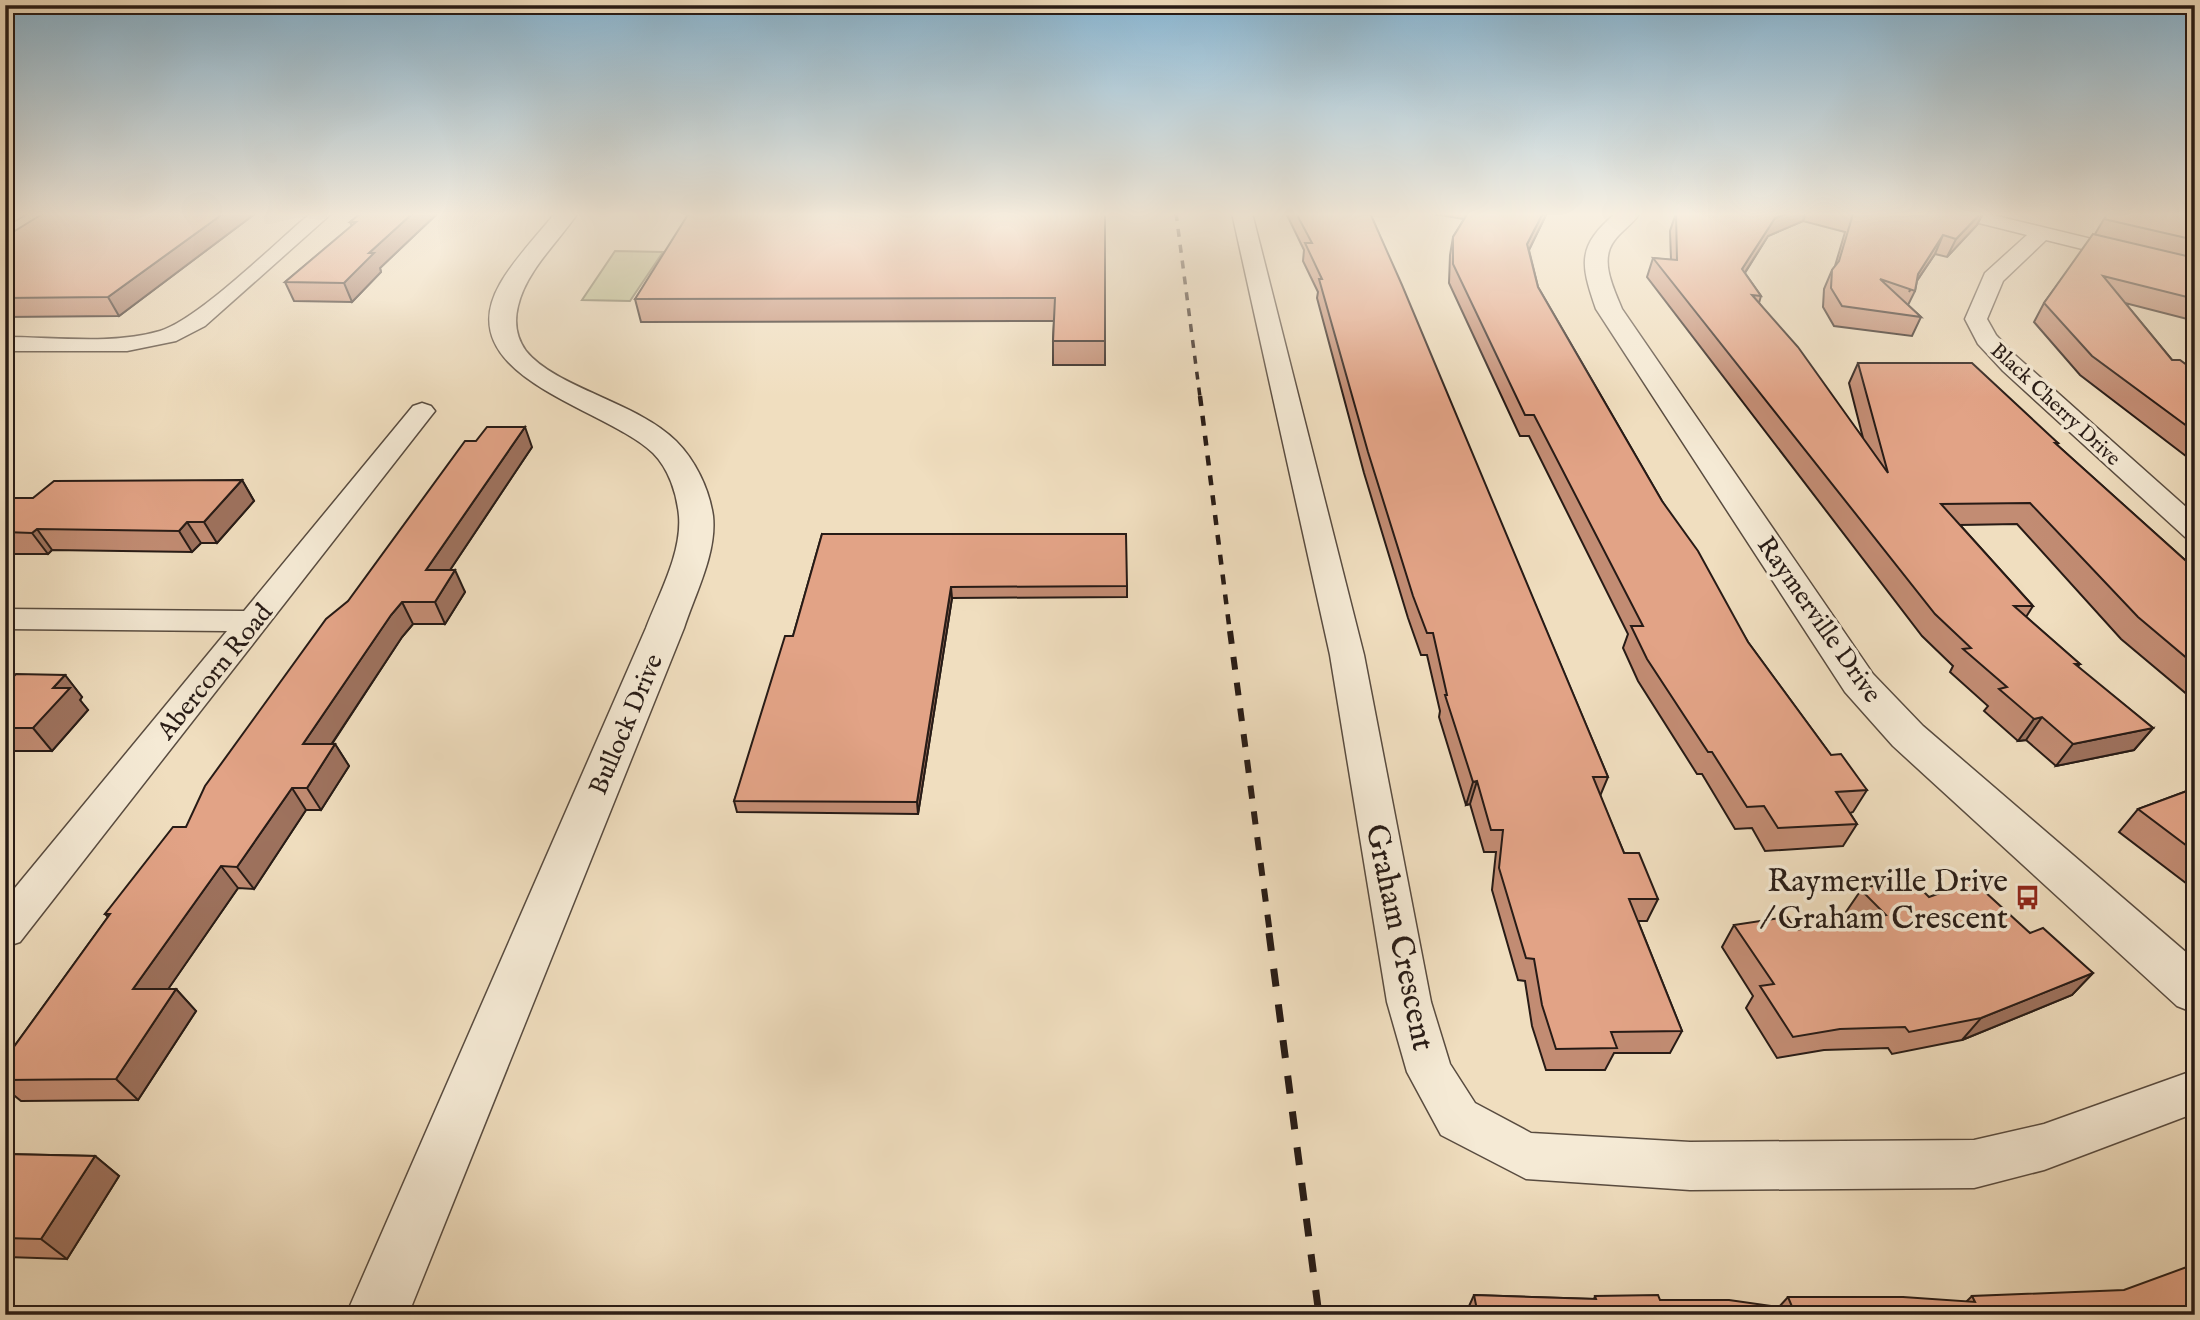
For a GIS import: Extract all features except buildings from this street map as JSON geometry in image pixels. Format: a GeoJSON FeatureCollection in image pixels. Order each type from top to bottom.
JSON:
{"type":"FeatureCollection","features":[{"type":"Feature","properties":{"kind":"street"},"geometry":{"type":"LineString","coordinates":[[5,344],[127,344],[168,336],[197,321],[250,275]]}},
{"type":"Feature","properties":{"kind":"street","name":"Bullock Drive"},"geometry":{"type":"LineString","coordinates":[[377,1315],[665,628],[692,546],[696,515],[689,490],[679,465],[659,442],[631,419],[555,385],[516,356],[503,332],[507,299],[520,275]]}},
{"type":"Feature","properties":{"kind":"street","name":"Graham Crescent"},"geometry":{"type":"LineString","coordinates":[[1257,275],[1347,655],[1409,1002],[1430,1072],[1458,1119],[1526,1156],[1690,1166],[1974,1164],[2055,1143],[2195,1091]]}},
{"type":"Feature","properties":{"kind":"street","name":"Raymerville Drive"},"geometry":{"type":"LineString","coordinates":[[1596,275],[1609,309],[1858,682],[1908,736],[2195,991]]}},
{"type":"Feature","properties":{"kind":"street","name":"Black Cherry Drive"},"geometry":{"type":"LineString","coordinates":[[1997,275],[1976,318],[1982,331],[2002,357],[2195,531]]}},
{"type":"Feature","properties":{"kind":"street","name":"Abercorn Road"},"geometry":{"type":"LineString","coordinates":[[5,930],[422,411]]}},
{"type":"Feature","properties":{"kind":"street"},"geometry":{"type":"LineString","coordinates":[[5,619],[254,621]]}},
{"type":"Feature","properties":{"kind":"green space"},"geometry":{"type":"Polygon","coordinates":[[[599,275],[648,275],[630,301],[582,300],[599,275]]]}},
{"type":"Feature","properties":{"kind":"railway"},"geometry":{"type":"LineString","coordinates":[[1184,275],[1200,397]]}},
{"type":"Feature","properties":{"kind":"railway"},"geometry":{"type":"LineString","coordinates":[[1200,396],[1230,633]]}},
{"type":"Feature","properties":{"kind":"railway"},"geometry":{"type":"LineString","coordinates":[[1230,631],[1270,934]]}},
{"type":"Feature","properties":{"kind":"railway"},"geometry":{"type":"LineString","coordinates":[[1269,933],[1319,1315]]}},
{"type":"Feature","properties":{"kind":"place","name":"Raymerville Drive / Graham Crescent"},"geometry":{"type":"Point","coordinates":[2028,898]}}]}
